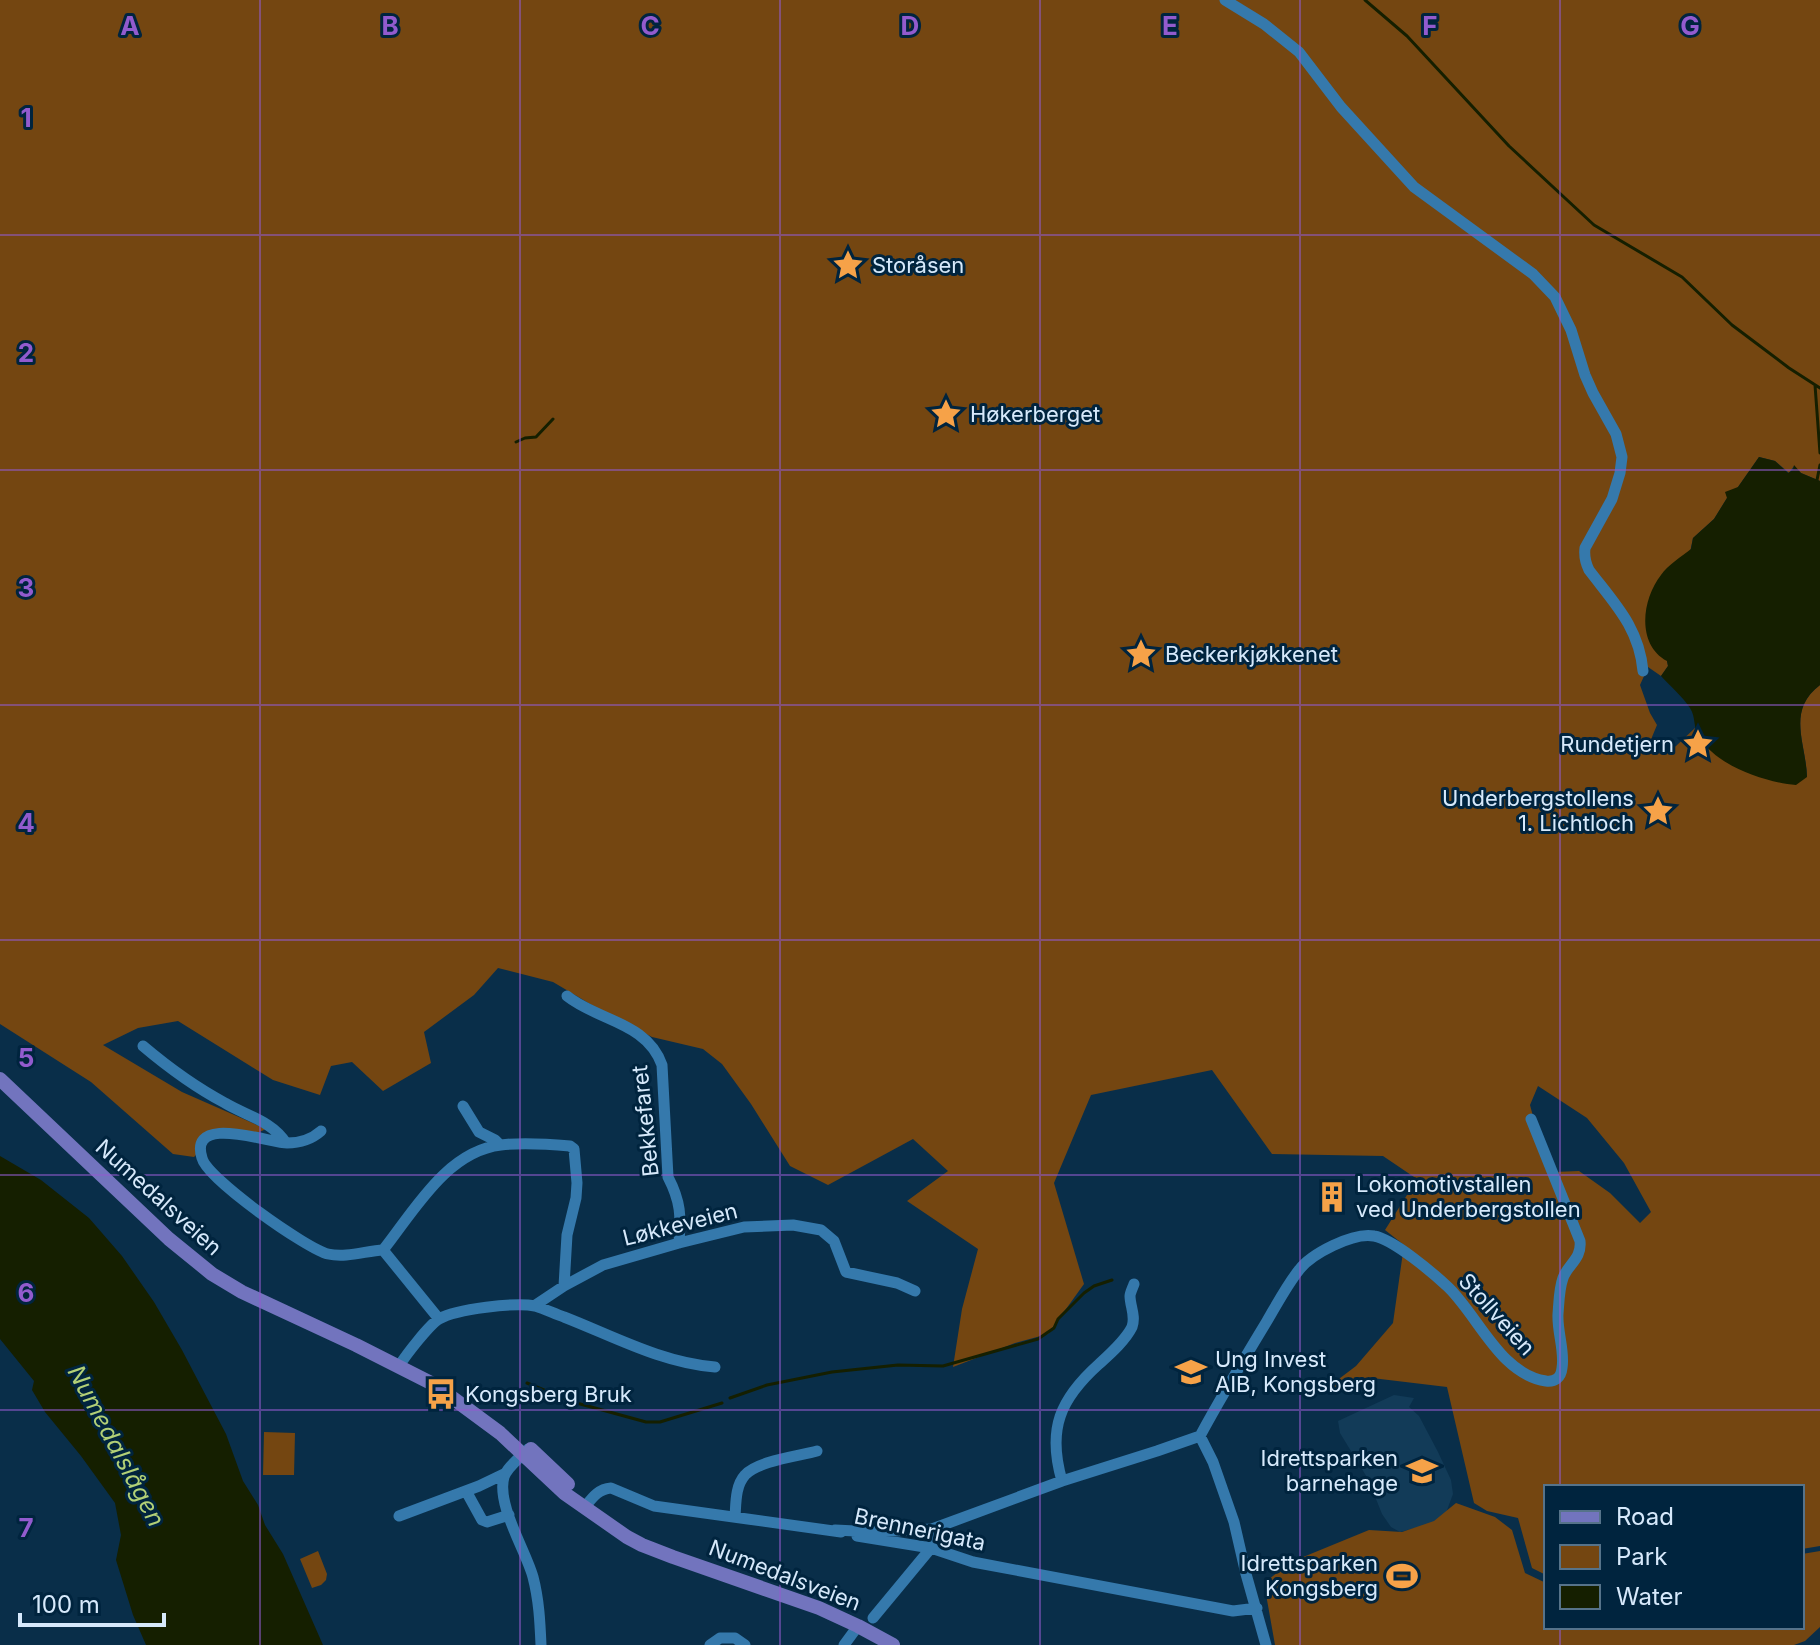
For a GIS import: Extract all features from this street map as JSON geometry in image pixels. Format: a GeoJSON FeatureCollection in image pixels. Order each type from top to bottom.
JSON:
{"type":"FeatureCollection","features":[{"type":"Feature","properties":{"kind":"main road","name":"Numedalsveien"},"geometry":{"type":"LineString","coordinates":[[0,1079],[158,1229],[212,1274],[253,1298],[435,1385],[450,1389],[484,1410],[554,1484],[587,1504],[627,1537],[819,1608],[893,1645]]}},
{"type":"Feature","properties":{"kind":"street"},"geometry":{"type":"LineString","coordinates":[[1225,0],[1264,24],[1299,52],[1341,107],[1414,187],[1533,274],[1555,297],[1571,330],[1593,393],[1616,434],[1622,457],[1612,499],[1585,548],[1585,564],[1629,623],[1640,649],[1643,671]]}},
{"type":"Feature","properties":{"kind":"street","name":"Bekkefaret"},"geometry":{"type":"LineString","coordinates":[[567,996],[633,1030],[657,1051],[662,1065],[668,1177],[680,1209],[679,1243]]}},
{"type":"Feature","properties":{"kind":"street"},"geometry":{"type":"LineString","coordinates":[[143,1046],[190,1082],[278,1130],[286,1143]]}},
{"type":"Feature","properties":{"kind":"street"},"geometry":{"type":"LineString","coordinates":[[463,1106],[479,1132],[505,1145]]}},
{"type":"Feature","properties":{"kind":"street","name":"Stollveien"},"geometry":{"type":"LineString","coordinates":[[1200,1436],[1233,1376],[1301,1267],[1346,1239],[1359,1236],[1384,1240],[1426,1268],[1464,1303],[1495,1348],[1523,1373],[1535,1379],[1552,1381],[1561,1376],[1560,1295],[1563,1276],[1581,1249],[1531,1119]]}},
{"type":"Feature","properties":{"kind":"street"},"geometry":{"type":"LineString","coordinates":[[321,1131],[312,1138],[286,1143],[230,1132],[215,1133],[204,1140],[201,1157],[204,1164],[238,1196],[272,1222],[321,1252],[332,1255],[383,1250],[434,1185],[457,1163],[478,1151],[505,1145],[570,1146],[574,1149],[577,1183],[567,1235],[564,1286]]}},
{"type":"Feature","properties":{"kind":"street","name":"Løkkeveien"},"geometry":{"type":"LineString","coordinates":[[534,1306],[603,1265],[744,1227],[793,1225],[821,1230],[834,1241],[846,1272],[897,1283],[915,1291]]}},
{"type":"Feature","properties":{"kind":"street"},"geometry":{"type":"LineString","coordinates":[[383,1250],[439,1319]]}},
{"type":"Feature","properties":{"kind":"street"},"geometry":{"type":"LineString","coordinates":[[1062,1481],[1055,1429],[1062,1410],[1081,1381],[1108,1357],[1133,1325],[1130,1295],[1134,1284]]}},
{"type":"Feature","properties":{"kind":"street"},"geometry":{"type":"LineString","coordinates":[[399,1366],[439,1319],[474,1309],[510,1305],[534,1306],[653,1354],[698,1366],[715,1367]]}},
{"type":"Feature","properties":{"kind":"street"},"geometry":{"type":"LineString","coordinates":[[835,1530],[876,1532],[932,1529],[1062,1481],[1200,1436],[1213,1462],[1234,1522],[1266,1645]]}},
{"type":"Feature","properties":{"kind":"street"},"geometry":{"type":"LineString","coordinates":[[399,1516],[504,1474],[526,1451]]}},
{"type":"Feature","properties":{"kind":"street"},"geometry":{"type":"LineString","coordinates":[[735,1517],[737,1490],[745,1475],[758,1467],[817,1451]]}},
{"type":"Feature","properties":{"kind":"street"},"geometry":{"type":"LineString","coordinates":[[504,1474],[503,1486],[509,1515],[532,1574],[540,1610],[541,1645]]}},
{"type":"Feature","properties":{"kind":"street","name":"Brennerigata"},"geometry":{"type":"LineString","coordinates":[[587,1504],[598,1492],[611,1488],[654,1506],[835,1530],[862,1538],[931,1548],[973,1562],[1233,1611],[1257,1608]]}},
{"type":"Feature","properties":{"kind":"street"},"geometry":{"type":"LineString","coordinates":[[466,1491],[482,1520],[487,1522],[509,1515]]}},
{"type":"Feature","properties":{"kind":"street"},"geometry":{"type":"LineString","coordinates":[[873,1618],[931,1548],[932,1529]]}},
{"type":"Feature","properties":{"kind":"street"},"geometry":{"type":"LineString","coordinates":[[844,1645],[858,1626]]}},
{"type":"Feature","properties":{"kind":"street"},"geometry":{"type":"LineString","coordinates":[[710,1645],[720,1638],[735,1638],[745,1645]]}},
{"type":"Feature","properties":{"kind":"shaded area"},"geometry":{"type":"Polygon","coordinates":[[[1394,1395],[1414,1398],[1409,1407],[1419,1416],[1438,1452],[1451,1480],[1453,1494],[1443,1521],[1400,1532],[1391,1527],[1382,1514],[1368,1479],[1340,1433],[1338,1421],[1394,1395]]]}},
{"type":"Feature","properties":{"kind":"green space"},"geometry":{"type":"Polygon","coordinates":[[[0,0],[1820,0],[1820,481],[1801,473],[1794,466],[1789,473],[1775,461],[1759,457],[1714,519],[1693,538],[1668,666],[1661,676],[1648,667],[1640,685],[1657,725],[1652,737],[1656,753],[1665,754],[1695,728],[1699,737],[1807,777],[1801,716],[1803,705],[1820,685],[1820,1546],[1804,1549],[1804,1485],[1544,1485],[1544,1574],[1532,1568],[1518,1518],[1487,1511],[1474,1503],[1447,1387],[1372,1378],[1319,1394],[1356,1366],[1393,1323],[1404,1245],[1385,1230],[1417,1179],[1383,1156],[1272,1154],[1212,1070],[1091,1095],[1054,1183],[1084,1284],[1048,1334],[953,1367],[962,1309],[978,1249],[907,1201],[948,1171],[913,1139],[828,1185],[790,1166],[722,1064],[703,1049],[652,1037],[553,982],[498,968],[474,995],[424,1032],[431,1063],[383,1091],[352,1062],[331,1066],[320,1095],[273,1080],[178,1021],[138,1028],[103,1045],[182,1092],[266,1129],[246,1138],[212,1138],[194,1157],[173,1154],[91,1082],[0,1024],[0,0]],[[1538,1086],[1530,1105],[1544,1157],[1554,1172],[1579,1171],[1610,1193],[1640,1223],[1651,1212],[1624,1163],[1587,1118],[1538,1086]]]}},
{"type":"Feature","properties":{"kind":"green space"},"geometry":{"type":"Polygon","coordinates":[[[264,1432],[295,1433],[294,1475],[263,1475],[264,1432]]]}},
{"type":"Feature","properties":{"kind":"green space","name":"Idrettsparken Kongsberg"},"geometry":{"type":"Polygon","coordinates":[[[1456,1503],[1495,1517],[1512,1530],[1525,1573],[1544,1582],[1544,1629],[1804,1629],[1804,1554],[1820,1551],[1820,1627],[1805,1641],[1794,1645],[1275,1645],[1264,1583],[1291,1562],[1369,1530],[1402,1532],[1434,1521],[1456,1503]]]}},
{"type":"Feature","properties":{"kind":"green space"},"geometry":{"type":"Polygon","coordinates":[[[318,1551],[327,1574],[321,1585],[312,1588],[300,1559],[318,1551]]]}},
{"type":"Feature","properties":{"kind":"water","name":"Rundetjern"},"geometry":{"type":"Polygon","coordinates":[[[1759,457],[1775,461],[1788,473],[1794,465],[1801,473],[1820,481],[1820,685],[1803,706],[1800,728],[1807,777],[1796,785],[1742,771],[1707,747],[1697,734],[1690,708],[1661,676],[1668,666],[1667,661],[1650,644],[1646,633],[1646,608],[1661,575],[1691,549],[1693,538],[1714,519],[1727,498],[1725,492],[1738,487],[1759,457]]]}},
{"type":"Feature","properties":{"kind":"water","name":"Numedalslågen"},"geometry":{"type":"Polygon","coordinates":[[[0,1156],[41,1180],[89,1218],[122,1256],[154,1302],[226,1434],[243,1481],[283,1554],[323,1645],[146,1645],[116,1560],[121,1535],[115,1503],[45,1412],[32,1390],[34,1381],[0,1339],[0,1156]]]}},
{"type":"Feature","properties":{"kind":"waterway"},"geometry":{"type":"LineString","coordinates":[[1365,0],[1407,36],[1509,146],[1594,225],[1682,277],[1732,325],[1820,388]]}},
{"type":"Feature","properties":{"kind":"waterway"},"geometry":{"type":"LineString","coordinates":[[1815,385],[1820,453]]}},
{"type":"Feature","properties":{"kind":"waterway"},"geometry":{"type":"LineString","coordinates":[[516,442],[536,437],[553,419]]}},
{"type":"Feature","properties":{"kind":"waterway"},"geometry":{"type":"LineString","coordinates":[[1817,480],[1820,465]]}},
{"type":"Feature","properties":{"kind":"waterway"},"geometry":{"type":"LineString","coordinates":[[730,1398],[767,1385],[832,1372],[898,1365],[943,1366],[1038,1339],[1054,1328],[1058,1319],[1084,1293],[1112,1280]]}},
{"type":"Feature","properties":{"kind":"waterway"},"geometry":{"type":"LineString","coordinates":[[527,1383],[573,1402],[646,1422],[660,1422],[722,1403]]}},
{"type":"Feature","properties":{"kind":"place","name":"Storåsen"},"geometry":{"type":"Point","coordinates":[848,265]}},
{"type":"Feature","properties":{"kind":"place","name":"Høkerberget"},"geometry":{"type":"Point","coordinates":[946,414]}},
{"type":"Feature","properties":{"kind":"place","name":"Beckerkjøkkenet"},"geometry":{"type":"Point","coordinates":[1141,654]}},
{"type":"Feature","properties":{"kind":"place","name":"Rundetjern"},"geometry":{"type":"Point","coordinates":[1698,744]}},
{"type":"Feature","properties":{"kind":"place","name":"Underbergstollens 1. Lichtloch"},"geometry":{"type":"Point","coordinates":[1658,811]}},
{"type":"Feature","properties":{"kind":"place","name":"Lokomotivstallen ved Underbergstollen"},"geometry":{"type":"Point","coordinates":[1332,1197]}},
{"type":"Feature","properties":{"kind":"place","name":"Ung Invest AIB, Kongsberg"},"geometry":{"type":"Point","coordinates":[1191,1372]}},
{"type":"Feature","properties":{"kind":"place","name":"Kongsberg Bruk"},"geometry":{"type":"Point","coordinates":[441,1394]}},
{"type":"Feature","properties":{"kind":"place","name":"Idrettsparken barnehage"},"geometry":{"type":"Point","coordinates":[1422,1471]}},
{"type":"Feature","properties":{"kind":"place","name":"Idrettsparken Kongsberg"},"geometry":{"type":"Point","coordinates":[1402,1576]}}]}
